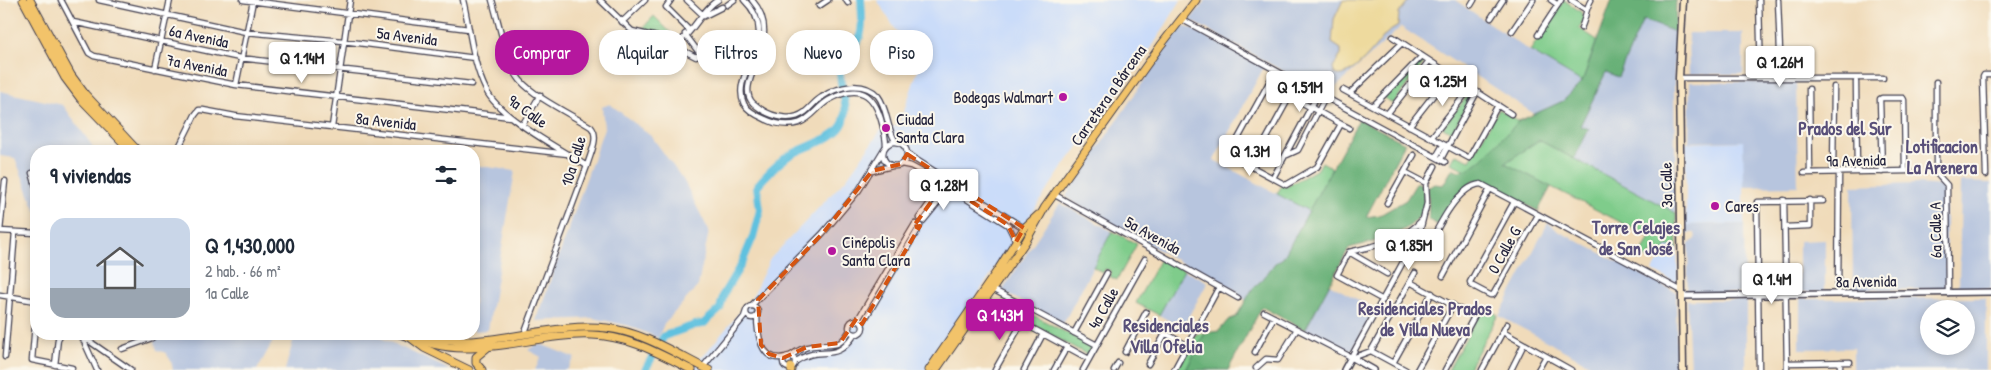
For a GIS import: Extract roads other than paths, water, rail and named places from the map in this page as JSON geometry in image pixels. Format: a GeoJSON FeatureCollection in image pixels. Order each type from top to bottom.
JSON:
{"type":"FeatureCollection","features":[{"type":"Feature","properties":{"kind":"main road"},"geometry":{"type":"LineString","coordinates":[[22,0],[65,78],[80,98],[125,145]]}},
{"type":"Feature","properties":{"kind":"main road"},"geometry":{"type":"LineString","coordinates":[[30,0],[71,75],[85,94],[132,145]]}},
{"type":"Feature","properties":{"kind":"main road","name":"Carretera a Bárcena"},"geometry":{"type":"LineString","coordinates":[[929,370],[1018,245],[1026,241],[1055,194],[1161,45],[1196,0]]}},
{"type":"Feature","properties":{"kind":"main road","name":"3a Calle"},"geometry":{"type":"LineString","coordinates":[[1683,0],[1678,78],[1683,370]]}},
{"type":"Feature","properties":{"kind":"main road","name":"Carretera a Bárcena"},"geometry":{"type":"LineString","coordinates":[[936,370],[992,289],[1018,245],[1024,228],[1046,207]]}},
{"type":"Feature","properties":{"kind":"main road"},"geometry":{"type":"LineString","coordinates":[[1026,241],[1024,228],[1033,229]]}},
{"type":"Feature","properties":{"kind":"main road"},"geometry":{"type":"LineString","coordinates":[[480,340],[577,328],[620,331],[674,357],[706,369]]}},
{"type":"Feature","properties":{"kind":"main road"},"geometry":{"type":"LineString","coordinates":[[431,340],[463,348],[554,337],[591,335],[643,342]]}},
{"type":"Feature","properties":{"kind":"main road"},"geometry":{"type":"LineString","coordinates":[[418,340],[424,348],[469,370]]}},
{"type":"Feature","properties":{"kind":"main road"},"geometry":{"type":"LineString","coordinates":[[450,340],[479,340]]}},
{"type":"Feature","properties":{"kind":"main road"},"geometry":{"type":"LineString","coordinates":[[482,370],[476,363],[476,357],[480,351],[489,346]]}},
{"type":"Feature","properties":{"kind":"main road"},"geometry":{"type":"LineString","coordinates":[[674,357],[692,370]]}},
{"type":"Feature","properties":{"kind":"street","name":"7a Avenida"},"geometry":{"type":"LineString","coordinates":[[61,0],[91,55],[236,85],[511,117]]}},
{"type":"Feature","properties":{"kind":"street","name":"5a Avenida"},"geometry":{"type":"LineString","coordinates":[[99,0],[246,32],[343,41],[475,58]]}},
{"type":"Feature","properties":{"kind":"street"},"geometry":{"type":"LineString","coordinates":[[155,69],[170,0]]}},
{"type":"Feature","properties":{"kind":"street"},"geometry":{"type":"LineString","coordinates":[[243,0],[349,12],[469,29]]}},
{"type":"Feature","properties":{"kind":"street"},"geometry":{"type":"LineString","coordinates":[[332,127],[350,0]]}},
{"type":"Feature","properties":{"kind":"street","name":"9a Calle"},"geometry":{"type":"LineString","coordinates":[[463,0],[475,58],[487,91],[498,106],[511,117],[587,166]]}},
{"type":"Feature","properties":{"kind":"street","name":"10a Calle"},"geometry":{"type":"LineString","coordinates":[[492,0],[514,71],[521,82],[591,127],[595,131],[596,137],[524,335]]}},
{"type":"Feature","properties":{"kind":"street"},"geometry":{"type":"LineString","coordinates":[[600,0],[628,30]]}},
{"type":"Feature","properties":{"kind":"street"},"geometry":{"type":"LineString","coordinates":[[622,22],[645,0]]}},
{"type":"Feature","properties":{"kind":"street"},"geometry":{"type":"LineString","coordinates":[[671,0],[666,7],[689,30],[704,16],[734,0]]}},
{"type":"Feature","properties":{"kind":"street"},"geometry":{"type":"LineString","coordinates":[[687,0],[704,16]]}},
{"type":"Feature","properties":{"kind":"street"},"geometry":{"type":"LineString","coordinates":[[704,16],[706,10],[718,0]]}},
{"type":"Feature","properties":{"kind":"street"},"geometry":{"type":"LineString","coordinates":[[744,0],[755,16],[758,32],[757,46],[743,85],[743,100],[747,107],[772,122],[793,124],[809,118],[825,102],[836,97],[856,92],[864,94],[875,103],[878,110],[885,148],[884,158],[894,165]]}},
{"type":"Feature","properties":{"kind":"street"},"geometry":{"type":"LineString","coordinates":[[752,0],[760,12],[764,28],[763,45],[749,82],[748,95],[754,104],[774,116],[793,117],[801,114],[822,97],[834,91],[847,87],[865,87],[878,96],[892,136],[896,142],[904,146],[907,154],[1024,228]]}},
{"type":"Feature","properties":{"kind":"street"},"geometry":{"type":"LineString","coordinates":[[819,6],[828,0]]}},
{"type":"Feature","properties":{"kind":"street"},"geometry":{"type":"LineString","coordinates":[[1491,18],[1503,0]]}},
{"type":"Feature","properties":{"kind":"street"},"geometry":{"type":"LineString","coordinates":[[1512,31],[1533,0]]}},
{"type":"Feature","properties":{"kind":"street"},"geometry":{"type":"LineString","coordinates":[[1538,35],[1560,2],[1551,0]]}},
{"type":"Feature","properties":{"kind":"street"},"geometry":{"type":"LineString","coordinates":[[1571,0],[1585,9]]}},
{"type":"Feature","properties":{"kind":"street"},"geometry":{"type":"LineString","coordinates":[[1581,28],[1585,19],[1585,9],[1591,0]]}},
{"type":"Feature","properties":{"kind":"street"},"geometry":{"type":"LineString","coordinates":[[1760,0],[1761,78]]}},
{"type":"Feature","properties":{"kind":"street"},"geometry":{"type":"LineString","coordinates":[[1778,0],[1780,78]]}},
{"type":"Feature","properties":{"kind":"street"},"geometry":{"type":"LineString","coordinates":[[236,85],[240,58],[254,1]]}},
{"type":"Feature","properties":{"kind":"street"},"geometry":{"type":"LineString","coordinates":[[1181,18],[1443,161],[1445,146]]}},
{"type":"Feature","properties":{"kind":"street","name":"6a Avenida"},"geometry":{"type":"LineString","coordinates":[[73,22],[240,58],[471,84]]}},
{"type":"Feature","properties":{"kind":"street"},"geometry":{"type":"LineString","coordinates":[[687,36],[702,52],[696,57],[687,52]]}},
{"type":"Feature","properties":{"kind":"street"},"geometry":{"type":"LineString","coordinates":[[1393,37],[1511,114]]}},
{"type":"Feature","properties":{"kind":"street"},"geometry":{"type":"LineString","coordinates":[[1350,93],[1402,43]]}},
{"type":"Feature","properties":{"kind":"street"},"geometry":{"type":"LineString","coordinates":[[1373,106],[1422,56]]}},
{"type":"Feature","properties":{"kind":"street"},"geometry":{"type":"LineString","coordinates":[[1387,114],[1429,60]]}},
{"type":"Feature","properties":{"kind":"street"},"geometry":{"type":"LineString","coordinates":[[1409,126],[1450,74]]}},
{"type":"Feature","properties":{"kind":"street"},"geometry":{"type":"LineString","coordinates":[[1986,175],[1983,77],[1984,75],[1991,75]]}},
{"type":"Feature","properties":{"kind":"street"},"geometry":{"type":"LineString","coordinates":[[1229,155],[1272,78]]}},
{"type":"Feature","properties":{"kind":"street"},"geometry":{"type":"LineString","coordinates":[[1678,78],[1883,78]]}},
{"type":"Feature","properties":{"kind":"street"},"geometry":{"type":"LineString","coordinates":[[1856,82],[1857,172]]}},
{"type":"Feature","properties":{"kind":"street","name":"6a Calle A"},"geometry":{"type":"LineString","coordinates":[[1936,82],[1936,173],[1947,185],[1948,293]]}},
{"type":"Feature","properties":{"kind":"street"},"geometry":{"type":"LineString","coordinates":[[1268,84],[1348,128]]}},
{"type":"Feature","properties":{"kind":"street"},"geometry":{"type":"LineString","coordinates":[[1431,138],[1471,87]]}},
{"type":"Feature","properties":{"kind":"street"},"geometry":{"type":"LineString","coordinates":[[1833,172],[1834,87]]}},
{"type":"Feature","properties":{"kind":"street","name":"9a Avenida"},"geometry":{"type":"LineString","coordinates":[[1809,89],[1807,173],[1882,172],[1907,171],[1904,100],[1902,98],[1880,99],[1882,172]]}},
{"type":"Feature","properties":{"kind":"street"},"geometry":{"type":"LineString","coordinates":[[1343,90],[1469,158],[1498,105]]}},
{"type":"Feature","properties":{"kind":"street"},"geometry":{"type":"LineString","coordinates":[[1436,157],[1445,146],[1477,92]]}},
{"type":"Feature","properties":{"kind":"street"},"geometry":{"type":"LineString","coordinates":[[1273,178],[1318,94]]}},
{"type":"Feature","properties":{"kind":"street"},"geometry":{"type":"LineString","coordinates":[[523,124],[540,95]]}},
{"type":"Feature","properties":{"kind":"street"},"geometry":{"type":"LineString","coordinates":[[1251,167],[1290,96]]}},
{"type":"Feature","properties":{"kind":"street"},"geometry":{"type":"LineString","coordinates":[[1984,96],[1991,96]]}},
{"type":"Feature","properties":{"kind":"street"},"geometry":{"type":"LineString","coordinates":[[1286,156],[1298,150],[1325,98]]}},
{"type":"Feature","properties":{"kind":"street","name":"8a Avenida"},"geometry":{"type":"LineString","coordinates":[[180,145],[194,115],[199,110],[203,110],[235,116],[568,154]]}},
{"type":"Feature","properties":{"kind":"street"},"geometry":{"type":"LineString","coordinates":[[1224,152],[1286,185],[1317,168],[1341,124]]}},
{"type":"Feature","properties":{"kind":"street"},"geometry":{"type":"LineString","coordinates":[[706,369],[746,311],[823,233],[872,172],[885,148],[896,142]]}},
{"type":"Feature","properties":{"kind":"street"},"geometry":{"type":"LineString","coordinates":[[901,164],[904,162],[907,154]]}},
{"type":"Feature","properties":{"kind":"street"},"geometry":{"type":"LineString","coordinates":[[1387,204],[1414,155]]}},
{"type":"Feature","properties":{"kind":"street"},"geometry":{"type":"LineString","coordinates":[[872,172],[894,165],[911,166],[1008,225],[1018,245]]}},
{"type":"Feature","properties":{"kind":"street"},"geometry":{"type":"LineString","coordinates":[[1344,370],[1421,229],[1427,203],[1426,183],[1435,166]]}},
{"type":"Feature","properties":{"kind":"street"},"geometry":{"type":"LineString","coordinates":[[1405,172],[1426,183]]}},
{"type":"Feature","properties":{"kind":"street"},"geometry":{"type":"LineString","coordinates":[[1838,294],[1839,172]]}},
{"type":"Feature","properties":{"kind":"street"},"geometry":{"type":"LineString","coordinates":[[5,181],[0,231],[30,233]]}},
{"type":"Feature","properties":{"kind":"street"},"geometry":{"type":"LineString","coordinates":[[785,358],[786,366],[792,366],[809,353],[830,354],[848,345],[855,334],[861,332],[859,322],[918,225],[922,225],[921,220],[940,189],[940,182]]}},
{"type":"Feature","properties":{"kind":"street","name":"8a Avenida"},"geometry":{"type":"LineString","coordinates":[[1433,238],[1456,200],[1466,190],[1478,184],[1682,293],[1758,296],[1991,292]]}},
{"type":"Feature","properties":{"kind":"street"},"geometry":{"type":"LineString","coordinates":[[921,220],[950,188]]}},
{"type":"Feature","properties":{"kind":"street"},"geometry":{"type":"LineString","coordinates":[[1443,276],[1490,189]]}},
{"type":"Feature","properties":{"kind":"street","name":"5a Avenida"},"geometry":{"type":"LineString","coordinates":[[1055,194],[1238,298]]}},
{"type":"Feature","properties":{"kind":"street"},"geometry":{"type":"LineString","coordinates":[[1784,200],[1787,370]]}},
{"type":"Feature","properties":{"kind":"street"},"geometry":{"type":"LineString","coordinates":[[1759,370],[1757,202],[1784,200],[1823,201]]}},
{"type":"Feature","properties":{"kind":"street"},"geometry":{"type":"LineString","coordinates":[[1784,227],[1808,226],[1810,224],[1810,200]]}},
{"type":"Feature","properties":{"kind":"street","name":"0 Calle G"},"geometry":{"type":"LineString","coordinates":[[1514,202],[1470,282],[1471,285],[1490,295],[1494,295],[1538,215]]}},
{"type":"Feature","properties":{"kind":"street"},"geometry":{"type":"LineString","coordinates":[[1383,300],[1337,275],[1349,252],[1385,243],[1414,227],[1422,220]]}},
{"type":"Feature","properties":{"kind":"street"},"geometry":{"type":"LineString","coordinates":[[1414,227],[1421,229],[1433,238],[1423,257]]}},
{"type":"Feature","properties":{"kind":"street"},"geometry":{"type":"LineString","coordinates":[[5,357],[16,232]]}},
{"type":"Feature","properties":{"kind":"street"},"geometry":{"type":"LineString","coordinates":[[1385,243],[1400,252]]}},
{"type":"Feature","properties":{"kind":"street"},"geometry":{"type":"LineString","coordinates":[[1349,252],[1387,274]]}},
{"type":"Feature","properties":{"kind":"street","name":"4a Calle"},"geometry":{"type":"LineString","coordinates":[[1083,370],[1145,259]]}},
{"type":"Feature","properties":{"kind":"street"},"geometry":{"type":"LineString","coordinates":[[1074,333],[1107,273]]}},
{"type":"Feature","properties":{"kind":"street"},"geometry":{"type":"LineString","coordinates":[[1371,352],[1415,273]]}},
{"type":"Feature","properties":{"kind":"street"},"geometry":{"type":"LineString","coordinates":[[1410,282],[1473,316],[1474,319],[1445,370]]}},
{"type":"Feature","properties":{"kind":"street"},"geometry":{"type":"LineString","coordinates":[[1174,370],[1219,287]]}},
{"type":"Feature","properties":{"kind":"street"},"geometry":{"type":"LineString","coordinates":[[992,289],[1097,345]]}},
{"type":"Feature","properties":{"kind":"street"},"geometry":{"type":"LineString","coordinates":[[1394,363],[1432,293]]}},
{"type":"Feature","properties":{"kind":"street"},"geometry":{"type":"LineString","coordinates":[[0,295],[30,300]]}},
{"type":"Feature","properties":{"kind":"street"},"geometry":{"type":"LineString","coordinates":[[758,300],[757,322],[763,349],[769,354],[785,358],[792,366]]}},
{"type":"Feature","properties":{"kind":"street"},"geometry":{"type":"LineString","coordinates":[[1019,304],[1017,311],[1021,322],[1089,359]]}},
{"type":"Feature","properties":{"kind":"street"},"geometry":{"type":"LineString","coordinates":[[1417,370],[1453,305]]}},
{"type":"Feature","properties":{"kind":"street"},"geometry":{"type":"LineString","coordinates":[[751,306],[757,312]]}},
{"type":"Feature","properties":{"kind":"street"},"geometry":{"type":"LineString","coordinates":[[995,370],[1029,310]]}},
{"type":"Feature","properties":{"kind":"street"},"geometry":{"type":"LineString","coordinates":[[746,311],[757,322]]}},
{"type":"Feature","properties":{"kind":"street"},"geometry":{"type":"LineString","coordinates":[[742,319],[750,317],[757,312]]}},
{"type":"Feature","properties":{"kind":"street"},"geometry":{"type":"LineString","coordinates":[[1125,352],[1146,312]]}},
{"type":"Feature","properties":{"kind":"street"},"geometry":{"type":"LineString","coordinates":[[1264,312],[1374,370]]}},
{"type":"Feature","properties":{"kind":"street"},"geometry":{"type":"LineString","coordinates":[[1255,352],[1274,317]]}},
{"type":"Feature","properties":{"kind":"street"},"geometry":{"type":"LineString","coordinates":[[1142,321],[1188,345]]}},
{"type":"Feature","properties":{"kind":"street"},"geometry":{"type":"LineString","coordinates":[[785,358],[808,347],[840,343],[850,330],[850,324],[859,322]]}},
{"type":"Feature","properties":{"kind":"street"},"geometry":{"type":"LineString","coordinates":[[1482,370],[1507,324]]}},
{"type":"Feature","properties":{"kind":"street"},"geometry":{"type":"LineString","coordinates":[[1256,368],[1266,359],[1278,360],[1297,329]]}},
{"type":"Feature","properties":{"kind":"street"},"geometry":{"type":"LineString","coordinates":[[850,330],[855,334]]}},
{"type":"Feature","properties":{"kind":"street"},"geometry":{"type":"LineString","coordinates":[[1503,332],[1571,370]]}},
{"type":"Feature","properties":{"kind":"street"},"geometry":{"type":"LineString","coordinates":[[1024,370],[1043,334]]}},
{"type":"Feature","properties":{"kind":"street"},"geometry":{"type":"LineString","coordinates":[[1148,364],[1165,334]]}},
{"type":"Feature","properties":{"kind":"street"},"geometry":{"type":"LineString","coordinates":[[34,340],[32,360],[72,368]]}},
{"type":"Feature","properties":{"kind":"street"},"geometry":{"type":"LineString","coordinates":[[55,365],[58,340]]}},
{"type":"Feature","properties":{"kind":"street"},"geometry":{"type":"LineString","coordinates":[[82,340],[97,370]]}},
{"type":"Feature","properties":{"kind":"street"},"geometry":{"type":"LineString","coordinates":[[87,340],[131,370]]}},
{"type":"Feature","properties":{"kind":"street"},"geometry":{"type":"LineString","coordinates":[[122,349],[143,340]]}},
{"type":"Feature","properties":{"kind":"street"},"geometry":{"type":"LineString","coordinates":[[1510,370],[1524,344]]}},
{"type":"Feature","properties":{"kind":"street"},"geometry":{"type":"LineString","coordinates":[[1054,370],[1066,347]]}},
{"type":"Feature","properties":{"kind":"street"},"geometry":{"type":"LineString","coordinates":[[1352,358],[1371,352],[1406,370]]}},
{"type":"Feature","properties":{"kind":"street"},"geometry":{"type":"LineString","coordinates":[[1538,370],[1546,356]]}},
{"type":"Feature","properties":{"kind":"street"},"geometry":{"type":"LineString","coordinates":[[1840,362],[1840,370]]}},
{"type":"Feature","properties":{"kind":"street"},"geometry":{"type":"LineString","coordinates":[[1787,363],[1850,362]]}},
{"type":"Feature","properties":{"kind":"street"},"geometry":{"type":"LineString","coordinates":[[1114,370],[1118,363]]}},
{"type":"Feature","properties":{"kind":"waterway"},"geometry":{"type":"LineString","coordinates":[[645,370],[664,336],[703,324],[720,309],[724,293],[742,263],[753,237],[760,210],[757,186],[787,157],[827,138],[840,128],[845,114],[840,76],[841,61],[845,53],[854,47],[859,40],[862,23],[861,0]]}},
{"type":"Feature","properties":{"kind":"place","name":"Bodegas Walmart"},"geometry":{"type":"Point","coordinates":[1063,97]}},
{"type":"Feature","properties":{"kind":"place","name":"Ciudad Santa Clara"},"geometry":{"type":"Point","coordinates":[886,128]}},
{"type":"Feature","properties":{"kind":"place","name":"Cares"},"geometry":{"type":"Point","coordinates":[1715,206]}},
{"type":"Feature","properties":{"kind":"place","name":"Cinépolis Santa Clara"},"geometry":{"type":"Point","coordinates":[832,251]}},
{"type":"Feature","properties":{"kind":"district","name":"Prados del Sur"},"geometry":{"type":"Point","coordinates":[1845,129]}},
{"type":"Feature","properties":{"kind":"district","name":"Lotificacion La Arenera"},"geometry":{"type":"Point","coordinates":[1942,157]}},
{"type":"Feature","properties":{"kind":"district","name":"Torre Celajes de San José"},"geometry":{"type":"Point","coordinates":[1636,238]}},
{"type":"Feature","properties":{"kind":"district","name":"Residenciales Prados de Villa Nueva"},"geometry":{"type":"Point","coordinates":[1425,319]}},
{"type":"Feature","properties":{"kind":"district","name":"Residenciales Villa Ofelia"},"geometry":{"type":"Point","coordinates":[1166,336]}}]}
